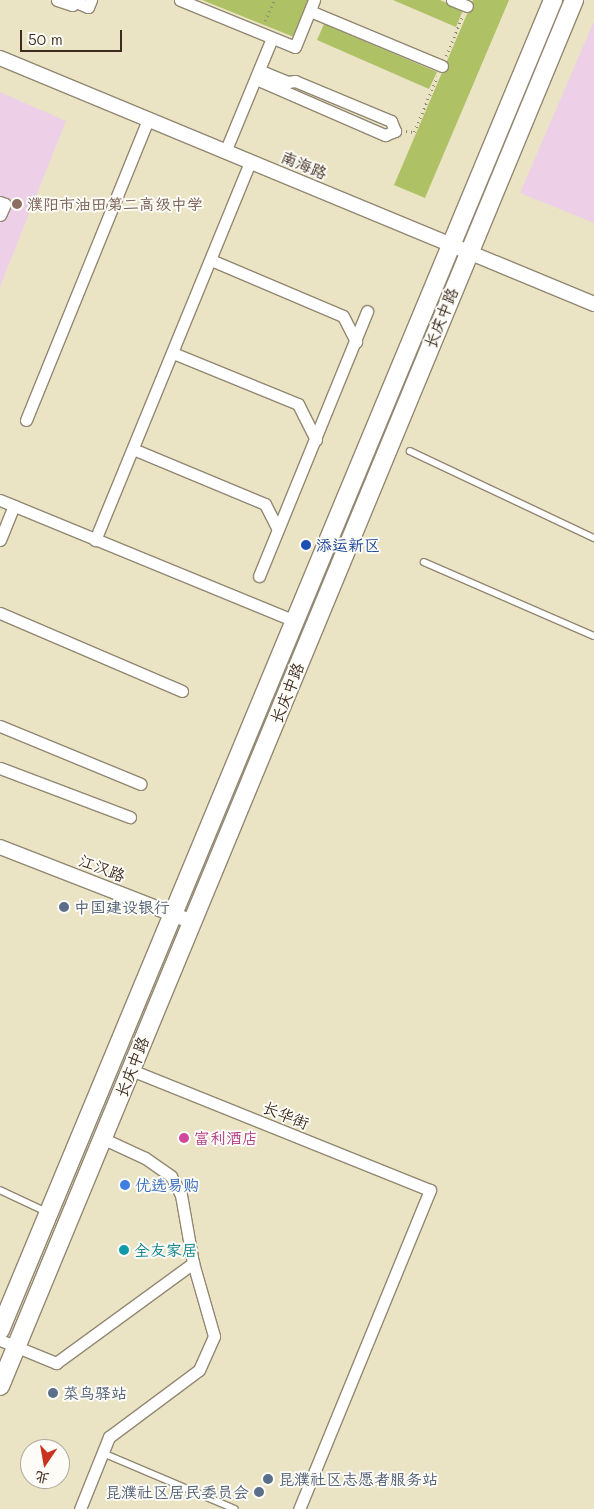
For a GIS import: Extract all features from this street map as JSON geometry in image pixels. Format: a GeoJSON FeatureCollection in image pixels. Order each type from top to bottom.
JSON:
{"type":"FeatureCollection","features":[{"type":"Feature","properties":{"kind":"main road","name":"长庆中路"},"geometry":{"type":"LineString","coordinates":[[0,1330],[171,914],[297,622],[553,0]]}},
{"type":"Feature","properties":{"kind":"main road","name":"长庆中路"},"geometry":{"type":"LineString","coordinates":[[0,1386],[8,1344],[131,1070],[574,0]]}},
{"type":"Feature","properties":{"kind":"street"},"geometry":{"type":"LineString","coordinates":[[57,0],[67,4],[76,1],[88,7],[91,0]]}},
{"type":"Feature","properties":{"kind":"street"},"geometry":{"type":"LineString","coordinates":[[180,0],[196,3],[254,31],[295,47],[312,5],[442,66]]}},
{"type":"Feature","properties":{"kind":"street"},"geometry":{"type":"LineString","coordinates":[[452,0],[467,6]]}},
{"type":"Feature","properties":{"kind":"street"},"geometry":{"type":"LineString","coordinates":[[225,152],[272,38]]}},
{"type":"Feature","properties":{"kind":"street","name":"南海路"},"geometry":{"type":"LineString","coordinates":[[0,58],[594,304]]}},
{"type":"Feature","properties":{"kind":"street"},"geometry":{"type":"LineString","coordinates":[[257,75],[286,86],[295,81],[391,121],[395,131],[385,135],[289,96],[286,86]]}},
{"type":"Feature","properties":{"kind":"street"},"geometry":{"type":"LineString","coordinates":[[26,420],[148,119]]}},
{"type":"Feature","properties":{"kind":"street"},"geometry":{"type":"LineString","coordinates":[[95,540],[250,162]]}},
{"type":"Feature","properties":{"kind":"street"},"geometry":{"type":"LineString","coordinates":[[0,202],[4,204],[0,214]]}},
{"type":"Feature","properties":{"kind":"street"},"geometry":{"type":"LineString","coordinates":[[211,260],[343,316],[356,342]]}},
{"type":"Feature","properties":{"kind":"street"},"geometry":{"type":"LineString","coordinates":[[259,576],[367,312]]}},
{"type":"Feature","properties":{"kind":"street"},"geometry":{"type":"LineString","coordinates":[[172,353],[298,404],[316,440]]}},
{"type":"Feature","properties":{"kind":"street"},"geometry":{"type":"LineString","coordinates":[[133,449],[265,504],[278,529]]}},
{"type":"Feature","properties":{"kind":"street"},"geometry":{"type":"LineString","coordinates":[[0,500],[297,622]]}},
{"type":"Feature","properties":{"kind":"street"},"geometry":{"type":"LineString","coordinates":[[0,540],[14,506]]}},
{"type":"Feature","properties":{"kind":"street"},"geometry":{"type":"LineString","coordinates":[[0,613],[182,691]]}},
{"type":"Feature","properties":{"kind":"street"},"geometry":{"type":"LineString","coordinates":[[0,726],[140,784]]}},
{"type":"Feature","properties":{"kind":"street"},"geometry":{"type":"LineString","coordinates":[[0,768],[130,817]]}},
{"type":"Feature","properties":{"kind":"street","name":"江汉路"},"geometry":{"type":"LineString","coordinates":[[0,847],[192,922]]}},
{"type":"Feature","properties":{"kind":"street","name":"长华街"},"geometry":{"type":"LineString","coordinates":[[131,1070],[430,1190],[299,1509]]}},
{"type":"Feature","properties":{"kind":"street"},"geometry":{"type":"LineString","coordinates":[[80,1509],[109,1437],[188,1380],[206,1360],[214,1336],[193,1263],[181,1195],[171,1176],[145,1158],[102,1138]]}},
{"type":"Feature","properties":{"kind":"street"},"geometry":{"type":"LineString","coordinates":[[8,1344],[56,1363],[193,1263]]}},
{"type":"Feature","properties":{"kind":"lane"},"geometry":{"type":"LineString","coordinates":[[410,451],[594,538]]}},
{"type":"Feature","properties":{"kind":"lane"},"geometry":{"type":"LineString","coordinates":[[424,562],[594,636]]}},
{"type":"Feature","properties":{"kind":"lane"},"geometry":{"type":"LineString","coordinates":[[0,1190],[47,1212]]}},
{"type":"Feature","properties":{"kind":"lane"},"geometry":{"type":"LineString","coordinates":[[103,1453],[236,1509]]}},
{"type":"Feature","properties":{"kind":"path"},"geometry":{"type":"LineString","coordinates":[[254,31],[268,17],[274,0]]}},
{"type":"Feature","properties":{"kind":"shaded area"},"geometry":{"type":"Polygon","coordinates":[[[594,21],[594,223],[520,193],[594,21]]]}},
{"type":"Feature","properties":{"kind":"shaded area","name":"濮阳市油田第二高级中学"},"geometry":{"type":"Polygon","coordinates":[[[0,92],[66,121],[0,287],[0,92]]]}},
{"type":"Feature","properties":{"kind":"green space"},"geometry":{"type":"Polygon","coordinates":[[[202,0],[308,0],[294,37],[202,0]]]}},
{"type":"Feature","properties":{"kind":"green space"},"geometry":{"type":"Polygon","coordinates":[[[393,0],[440,0],[463,10],[456,27],[393,0]]]}},
{"type":"Feature","properties":{"kind":"green space"},"geometry":{"type":"Polygon","coordinates":[[[473,0],[509,0],[425,198],[394,185],[473,0]]]}},
{"type":"Feature","properties":{"kind":"green space"},"geometry":{"type":"Polygon","coordinates":[[[324,24],[437,72],[429,89],[317,40],[324,24]]]}},
{"type":"Feature","properties":{"kind":"place","name":"濮阳市油田第二高级中学"},"geometry":{"type":"Point","coordinates":[17,204]}},
{"type":"Feature","properties":{"kind":"place","name":"添运新区"},"geometry":{"type":"Point","coordinates":[306,545]}},
{"type":"Feature","properties":{"kind":"place","name":"中国建设银行"},"geometry":{"type":"Point","coordinates":[64,907]}},
{"type":"Feature","properties":{"kind":"place","name":"富利酒店"},"geometry":{"type":"Point","coordinates":[184,1138]}},
{"type":"Feature","properties":{"kind":"place","name":"优选易购"},"geometry":{"type":"Point","coordinates":[125,1185]}},
{"type":"Feature","properties":{"kind":"place","name":"全友家居"},"geometry":{"type":"Point","coordinates":[124,1250]}},
{"type":"Feature","properties":{"kind":"place","name":"菜鸟驿站"},"geometry":{"type":"Point","coordinates":[53,1393]}},
{"type":"Feature","properties":{"kind":"place","name":"昆濮社区志愿者服务站"},"geometry":{"type":"Point","coordinates":[268,1479]}},
{"type":"Feature","properties":{"kind":"place","name":"昆濮社区居民委员会"},"geometry":{"type":"Point","coordinates":[259,1492]}}]}
